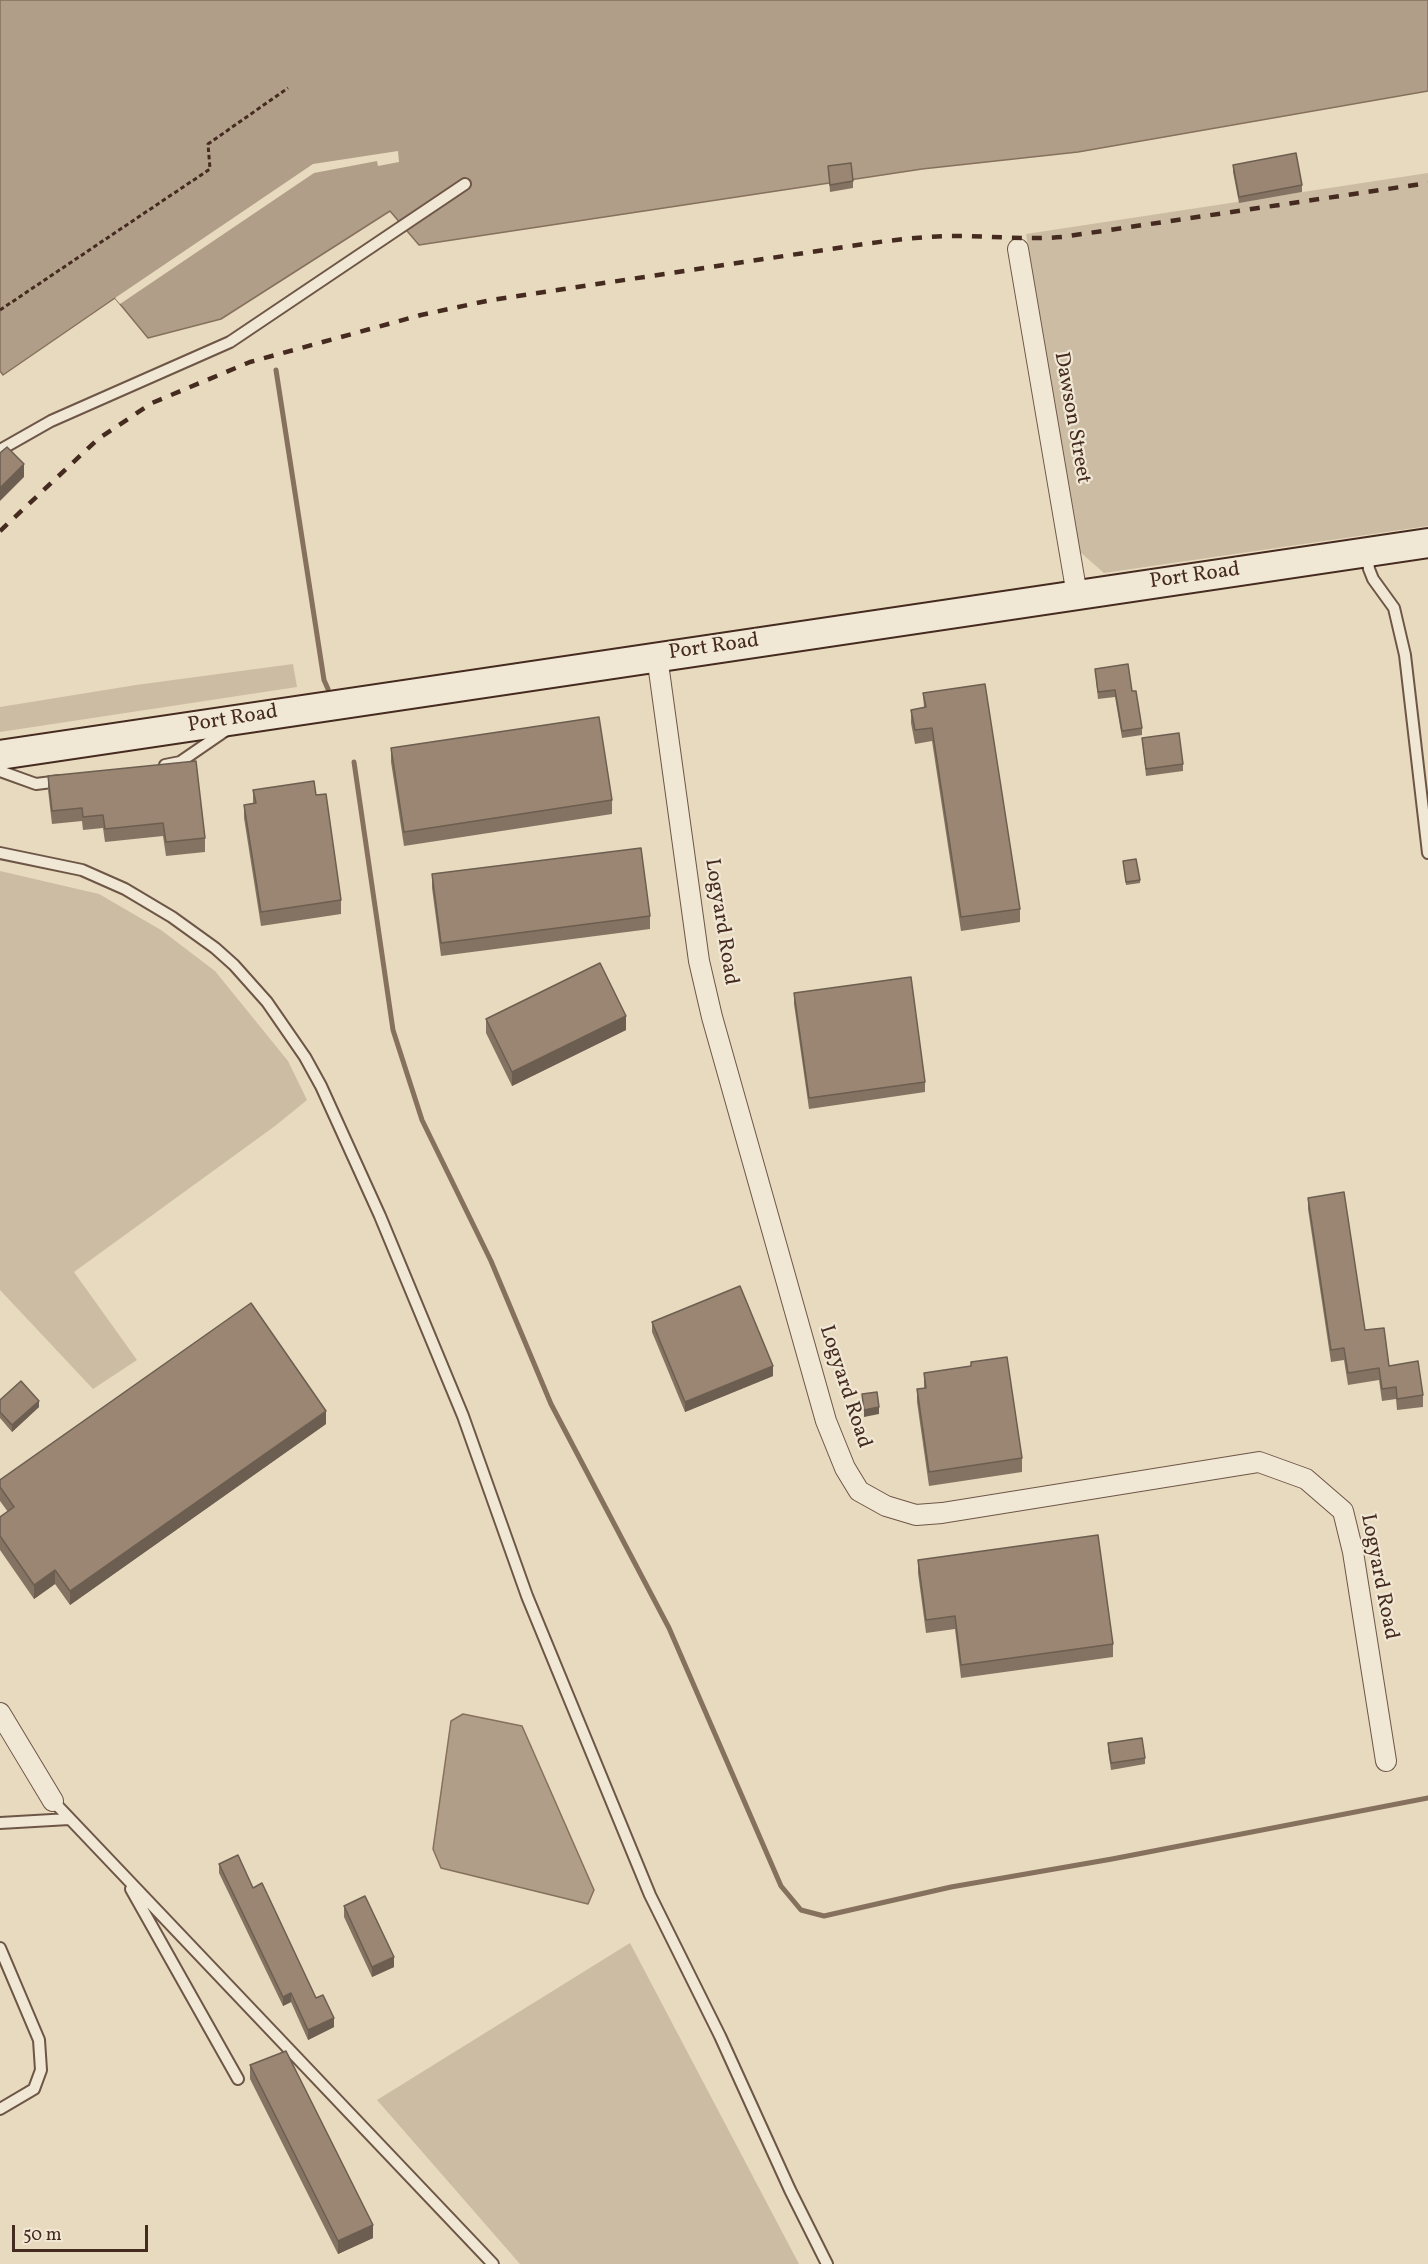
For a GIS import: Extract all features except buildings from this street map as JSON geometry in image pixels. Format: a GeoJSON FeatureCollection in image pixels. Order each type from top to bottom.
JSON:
{"type":"FeatureCollection","features":[{"type":"Feature","properties":{"kind":"main road","name":"Port Road"},"geometry":{"type":"LineString","coordinates":[[0,755],[1428,543]]}},
{"type":"Feature","properties":{"kind":"street","name":"Dawson Street"},"geometry":{"type":"LineString","coordinates":[[1018,249],[1077,595]]}},
{"type":"Feature","properties":{"kind":"street","name":"Logyard Road"},"geometry":{"type":"LineString","coordinates":[[657,656],[699,961],[712,1017],[826,1421],[845,1468],[859,1491],[886,1506],[916,1515],[942,1513],[1259,1462],[1306,1479],[1343,1511],[1353,1552],[1386,1761]]}},
{"type":"Feature","properties":{"kind":"street"},"geometry":{"type":"LineString","coordinates":[[0,1713],[53,1801]]}},
{"type":"Feature","properties":{"kind":"lane"},"geometry":{"type":"LineString","coordinates":[[0,450],[51,421],[230,342],[465,184]]}},
{"type":"Feature","properties":{"kind":"lane"},"geometry":{"type":"LineString","coordinates":[[1367,552],[1373,579],[1394,608],[1405,655],[1428,853]]}},
{"type":"Feature","properties":{"kind":"lane"},"geometry":{"type":"LineString","coordinates":[[158,766],[180,762],[243,719]]}},
{"type":"Feature","properties":{"kind":"lane"},"geometry":{"type":"LineString","coordinates":[[0,771],[36,784],[70,779]]}},
{"type":"Feature","properties":{"kind":"lane"},"geometry":{"type":"LineString","coordinates":[[0,853],[82,870],[125,889],[172,917],[215,948],[239,971],[267,1002],[305,1057],[321,1086],[380,1216],[463,1416],[527,1596],[650,1894],[720,2036],[790,2190],[827,2264]]}},
{"type":"Feature","properties":{"kind":"lane"},"geometry":{"type":"LineString","coordinates":[[53,1801],[493,2264]]}},
{"type":"Feature","properties":{"kind":"lane"},"geometry":{"type":"LineString","coordinates":[[0,1823],[69,1819]]}},
{"type":"Feature","properties":{"kind":"lane"},"geometry":{"type":"LineString","coordinates":[[123,1875],[238,2079]]}},
{"type":"Feature","properties":{"kind":"lane"},"geometry":{"type":"LineString","coordinates":[[0,1948],[39,2040],[41,2070],[33,2089],[0,2109]]}},
{"type":"Feature","properties":{"kind":"path"},"geometry":{"type":"LineString","coordinates":[[0,310],[210,169],[208,144],[288,88]]}},
{"type":"Feature","properties":{"kind":"shaded area"},"geometry":{"type":"Polygon","coordinates":[[[0,0],[1428,0],[1428,91],[1078,152],[922,169],[419,245],[390,211],[221,319],[148,338],[115,298],[3,375],[0,371],[0,0]]]}},
{"type":"Feature","properties":{"kind":"shaded area"},"geometry":{"type":"Polygon","coordinates":[[[1428,173],[1428,526],[1104,573],[1080,552],[1026,234],[1428,173]]]}},
{"type":"Feature","properties":{"kind":"shaded area"},"geometry":{"type":"Polygon","coordinates":[[[293,664],[297,687],[0,732],[0,707],[136,685],[293,664]]]}},
{"type":"Feature","properties":{"kind":"shaded area"},"geometry":{"type":"Polygon","coordinates":[[[0,871],[99,894],[161,930],[215,971],[288,1061],[307,1100],[275,1126],[74,1272],[137,1360],[93,1389],[0,1290],[0,871]]]}},
{"type":"Feature","properties":{"kind":"shaded area"},"geometry":{"type":"Polygon","coordinates":[[[463,1714],[522,1726],[594,1890],[588,1904],[441,1868],[433,1849],[451,1721],[463,1714]]]}},
{"type":"Feature","properties":{"kind":"shaded area"},"geometry":{"type":"Polygon","coordinates":[[[630,1943],[799,2264],[520,2264],[377,2100],[630,1943]]]}},
{"type":"Feature","properties":{"kind":"pier"},"geometry":{"type":"Polygon","coordinates":[[[398,151],[399,162],[378,166],[377,161],[314,173],[120,304],[115,298],[313,164],[398,151]]]}},
{"type":"Feature","properties":{"kind":"waterway"},"geometry":{"type":"LineString","coordinates":[[276,370],[324,680],[328,689]]}},
{"type":"Feature","properties":{"kind":"waterway"},"geometry":{"type":"LineString","coordinates":[[354,762],[393,1030],[422,1120],[491,1261],[551,1404],[669,1628],[781,1886],[801,1910],[824,1916],[951,1887],[1112,1859],[1428,1798]]}},
{"type":"Feature","properties":{"kind":"railway"},"geometry":{"type":"LineString","coordinates":[[0,531],[98,439],[152,403],[250,362],[421,315],[491,300],[910,238],[1062,237],[1428,183]]}}]}
